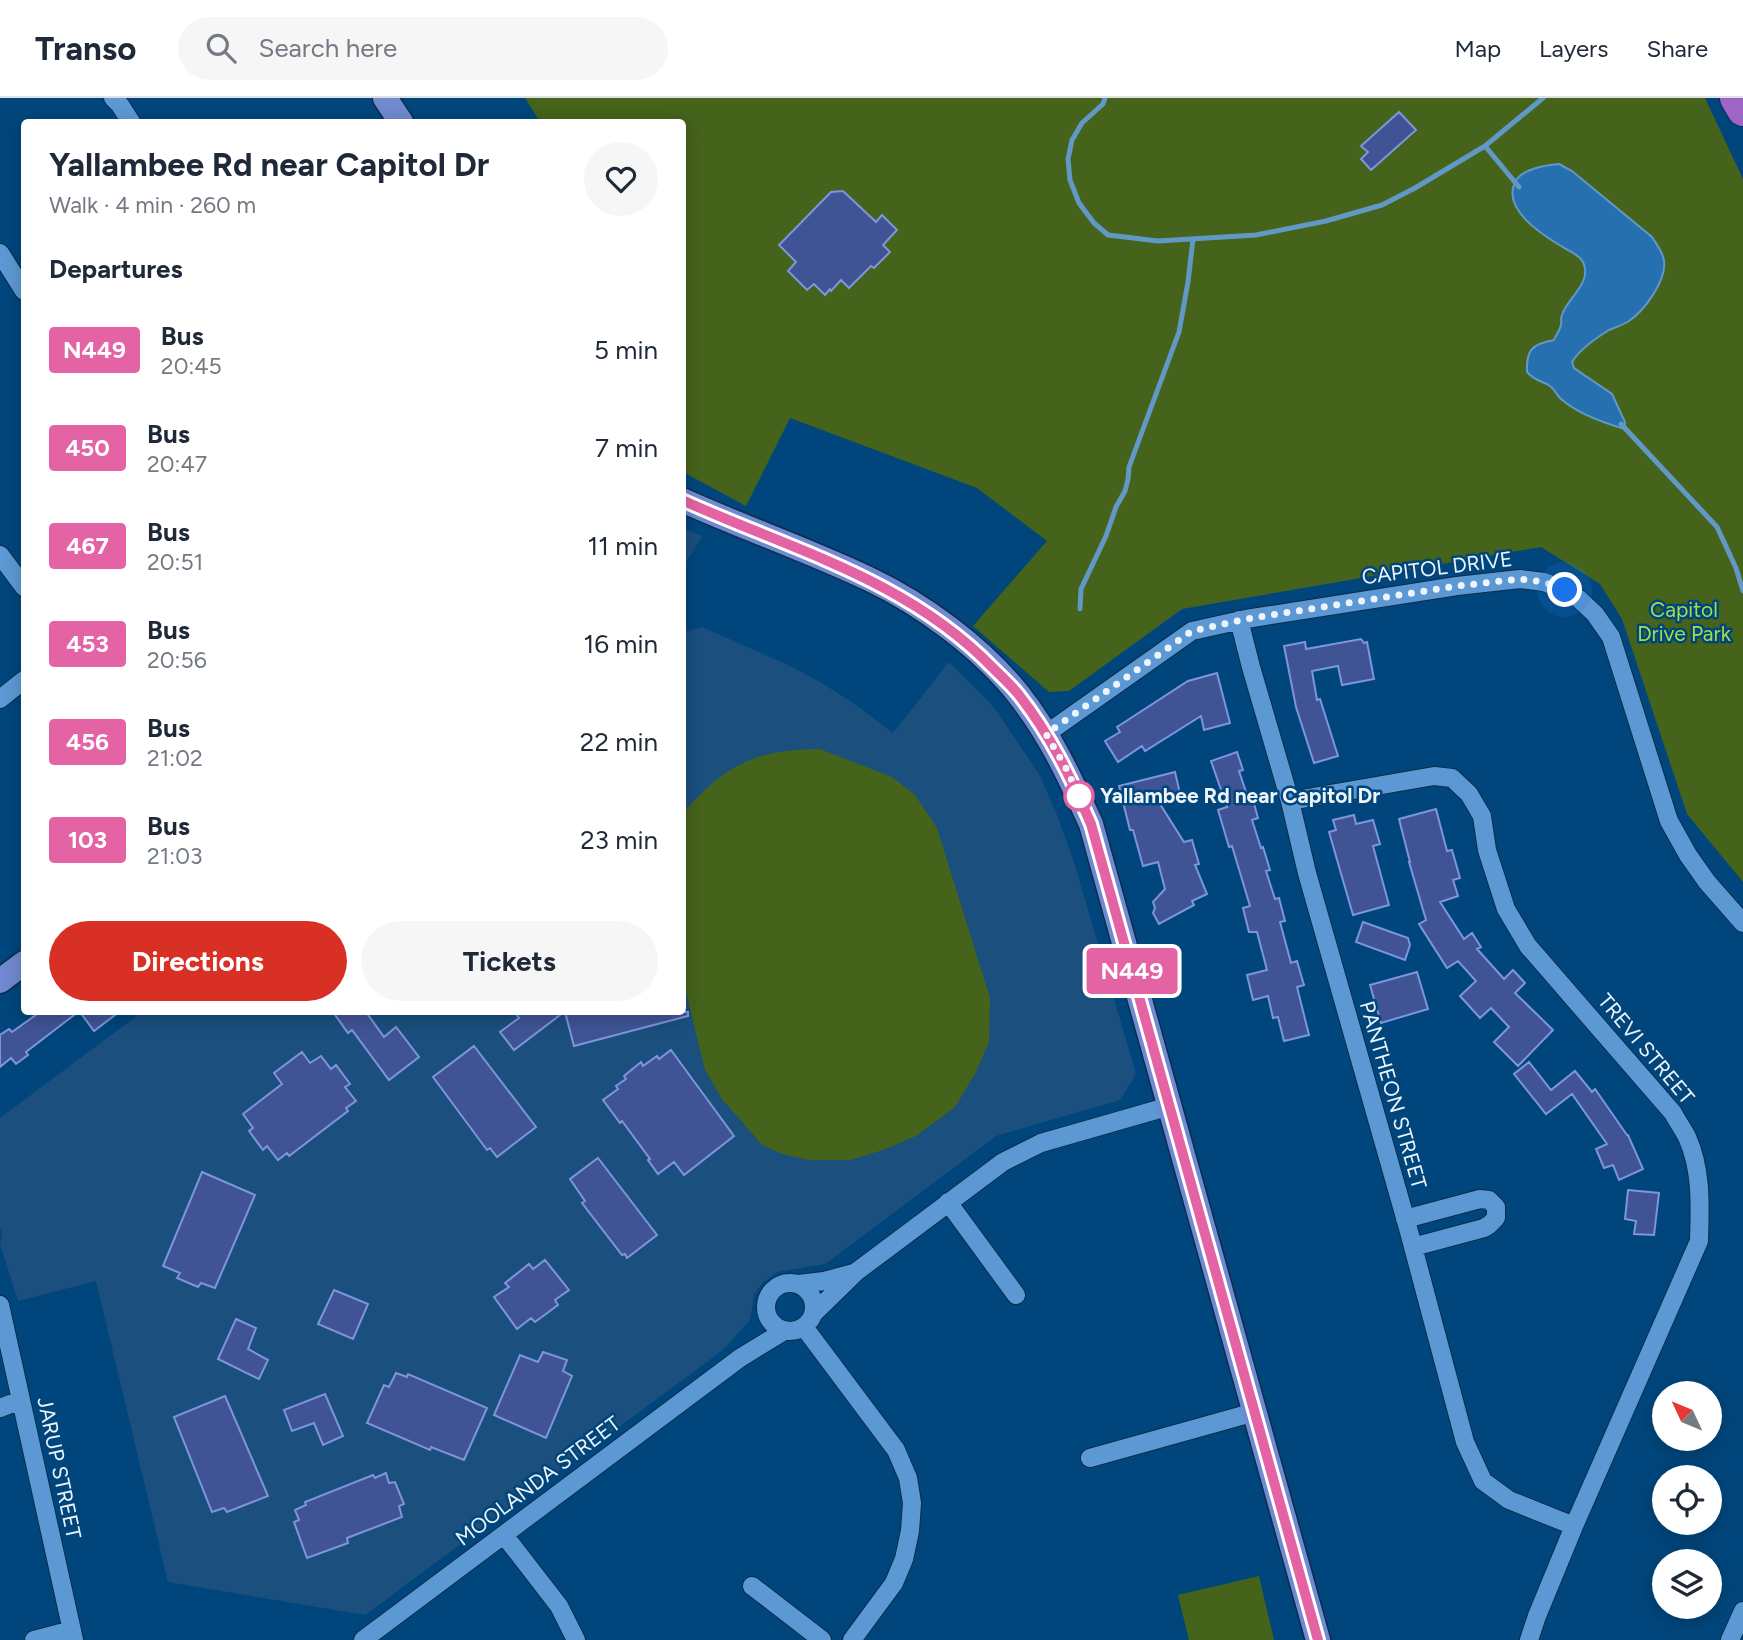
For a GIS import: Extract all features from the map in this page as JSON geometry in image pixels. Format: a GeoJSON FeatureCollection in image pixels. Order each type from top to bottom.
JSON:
{"type":"FeatureCollection","features":[{"type":"Feature","properties":{"kind":"highway"},"geometry":{"type":"LineString","coordinates":[[1736,98],[1743,110]]}},
{"type":"Feature","properties":{"kind":"main road"},"geometry":{"type":"LineString","coordinates":[[386,98],[399,119]]}},
{"type":"Feature","properties":{"kind":"main road"},"geometry":{"type":"LineString","coordinates":[[686,502],[870,579],[946,626],[983,658],[1018,694],[1065,766],[1091,824],[1318,1640]]}},
{"type":"Feature","properties":{"kind":"main road"},"geometry":{"type":"LineString","coordinates":[[0,981],[21,965]]}},
{"type":"Feature","properties":{"kind":"street"},"geometry":{"type":"LineString","coordinates":[[113,98],[129,119]]}},
{"type":"Feature","properties":{"kind":"street"},"geometry":{"type":"LineString","coordinates":[[0,253],[21,286]]}},
{"type":"Feature","properties":{"kind":"street"},"geometry":{"type":"LineString","coordinates":[[0,555],[21,583]]}},
{"type":"Feature","properties":{"kind":"street","name":"CAPITOL DRIVE"},"geometry":{"type":"LineString","coordinates":[[1046,734],[1192,631],[1239,620],[1457,586],[1520,579],[1544,582],[1579,599],[1595,614],[1611,637],[1669,821],[1707,882],[1743,923]]}},
{"type":"Feature","properties":{"kind":"street","name":"PANTHEON STREET"},"geometry":{"type":"LineString","coordinates":[[1239,620],[1465,1442],[1483,1481],[1509,1500],[1574,1526]]}},
{"type":"Feature","properties":{"kind":"street"},"geometry":{"type":"LineString","coordinates":[[0,699],[21,682]]}},
{"type":"Feature","properties":{"kind":"street","name":"TREVI STREET"},"geometry":{"type":"LineString","coordinates":[[1290,801],[1434,776],[1452,778],[1469,793],[1482,816],[1487,850],[1506,909],[1528,946],[1673,1113],[1687,1137],[1695,1160],[1700,1189],[1699,1241],[1574,1526],[1529,1640]]}},
{"type":"Feature","properties":{"kind":"street"},"geometry":{"type":"LineString","coordinates":[[856,1272],[824,1281],[782,1283],[775,1287],[766,1300],[767,1315],[777,1328],[793,1331],[808,1320],[856,1272],[1003,1162],[1041,1143],[1170,1106]]}},
{"type":"Feature","properties":{"kind":"street"},"geometry":{"type":"LineString","coordinates":[[1405,1219],[1480,1199],[1492,1202],[1497,1209],[1496,1218],[1486,1227],[1413,1247]]}},
{"type":"Feature","properties":{"kind":"street"},"geometry":{"type":"LineString","coordinates":[[948,1202],[1016,1295]]}},
{"type":"Feature","properties":{"kind":"street"},"geometry":{"type":"LineString","coordinates":[[799,1284],[811,1294],[813,1302],[808,1320],[896,1450],[908,1478],[912,1503],[904,1559],[894,1583],[852,1640]]}},
{"type":"Feature","properties":{"kind":"street","name":"JARUP STREET"},"geometry":{"type":"LineString","coordinates":[[0,1305],[73,1635]]}},
{"type":"Feature","properties":{"kind":"street","name":"MOOLANDA STREET"},"geometry":{"type":"LineString","coordinates":[[740,1358],[767,1315]]}},
{"type":"Feature","properties":{"kind":"street","name":"MOOLANDA STREET"},"geometry":{"type":"LineString","coordinates":[[363,1640],[740,1358],[784,1331]]}},
{"type":"Feature","properties":{"kind":"street"},"geometry":{"type":"LineString","coordinates":[[0,1408],[21,1401]]}},
{"type":"Feature","properties":{"kind":"street"},"geometry":{"type":"LineString","coordinates":[[1090,1458],[1255,1412]]}},
{"type":"Feature","properties":{"kind":"street"},"geometry":{"type":"LineString","coordinates":[[504,1535],[559,1606],[576,1640]]}},
{"type":"Feature","properties":{"kind":"street"},"geometry":{"type":"LineString","coordinates":[[752,1586],[822,1640]]}},
{"type":"Feature","properties":{"kind":"street"},"geometry":{"type":"LineString","coordinates":[[1730,1640],[1743,1611]]}},
{"type":"Feature","properties":{"kind":"street"},"geometry":{"type":"LineString","coordinates":[[34,1640],[73,1635]]}},
{"type":"Feature","properties":{"kind":"shaded area"},"geometry":{"type":"Polygon","coordinates":[[[1559,164],[1572,171],[1652,237],[1663,258],[1662,277],[1641,310],[1629,321],[1594,340],[1572,362],[1574,368],[1612,394],[1625,422],[1625,429],[1583,414],[1561,399],[1550,386],[1527,372],[1529,353],[1536,346],[1554,340],[1561,317],[1585,277],[1581,259],[1534,228],[1514,202],[1512,192],[1518,178],[1534,168],[1559,164]]]}},
{"type":"Feature","properties":{"kind":"shaded area"},"geometry":{"type":"Polygon","coordinates":[[[686,529],[702,536],[686,562],[686,529]]]}},
{"type":"Feature","properties":{"kind":"shaded area"},"geometry":{"type":"Polygon","coordinates":[[[702,627],[786,664],[853,703],[893,733],[949,662],[993,706],[1039,774],[1074,862],[1136,1074],[1120,1100],[996,1136],[825,1264],[777,1272],[762,1283],[754,1295],[750,1320],[723,1350],[365,1615],[168,1582],[96,1281],[18,1301],[0,1244],[0,1118],[138,1015],[686,1015],[686,631],[702,627]]]}},
{"type":"Feature","properties":{"kind":"green space","name":"Capitol Drive Park"},"geometry":{"type":"Polygon","coordinates":[[[525,98],[1705,98],[1743,179],[1743,882],[1687,814],[1622,619],[1600,584],[1541,547],[1182,609],[1069,691],[1049,692],[973,626],[1047,541],[977,488],[790,418],[746,506],[686,474],[686,119],[538,119],[525,98]]]}},
{"type":"Feature","properties":{"kind":"green space"},"geometry":{"type":"Polygon","coordinates":[[[820,749],[892,777],[915,795],[937,828],[990,998],[989,1042],[975,1074],[955,1107],[916,1136],[850,1160],[809,1160],[782,1154],[762,1145],[722,1099],[705,1070],[686,992],[686,811],[731,769],[758,757],[787,751],[820,749]]]}},
{"type":"Feature","properties":{"kind":"green space"},"geometry":{"type":"Polygon","coordinates":[[[1259,1576],[1274,1640],[1189,1640],[1178,1595],[1259,1576]]]}},
{"type":"Feature","properties":{"kind":"building"},"geometry":{"type":"Polygon","coordinates":[[[1399,112],[1416,130],[1371,170],[1361,159],[1368,152],[1361,146],[1399,112]]]}},
{"type":"Feature","properties":{"kind":"building"},"geometry":{"type":"Polygon","coordinates":[[[843,191],[876,222],[882,215],[897,230],[883,245],[890,252],[874,268],[871,266],[849,288],[841,280],[825,295],[814,284],[807,290],[788,271],[796,262],[779,245],[831,192],[843,191]]]}},
{"type":"Feature","properties":{"kind":"building"},"geometry":{"type":"Polygon","coordinates":[[[1361,639],[1364,643],[1367,642],[1374,679],[1342,685],[1338,666],[1312,671],[1317,700],[1320,699],[1338,756],[1314,763],[1296,707],[1284,646],[1305,642],[1306,649],[1361,639]]]}},
{"type":"Feature","properties":{"kind":"building"},"geometry":{"type":"Polygon","coordinates":[[[1217,673],[1230,723],[1204,730],[1201,716],[1145,751],[1142,746],[1118,762],[1105,741],[1120,732],[1117,727],[1188,681],[1217,673]]]}},
{"type":"Feature","properties":{"kind":"building"},"geometry":{"type":"Polygon","coordinates":[[[1237,752],[1243,770],[1239,771],[1249,801],[1253,800],[1258,818],[1252,820],[1270,870],[1266,871],[1275,899],[1279,898],[1285,921],[1280,922],[1291,963],[1297,961],[1304,985],[1297,987],[1309,1035],[1284,1041],[1278,1017],[1273,1018],[1268,996],[1253,1000],[1247,975],[1267,970],[1257,932],[1249,932],[1243,908],[1250,906],[1218,810],[1227,807],[1211,761],[1237,752]]]}},
{"type":"Feature","properties":{"kind":"building"},"geometry":{"type":"Polygon","coordinates":[[[1175,772],[1181,798],[1160,804],[1184,842],[1192,840],[1199,864],[1195,865],[1207,894],[1192,901],[1194,905],[1159,924],[1153,913],[1153,902],[1165,889],[1158,862],[1143,866],[1133,830],[1130,830],[1119,786],[1175,772]]]}},
{"type":"Feature","properties":{"kind":"building"},"geometry":{"type":"Polygon","coordinates":[[[1436,809],[1447,851],[1452,850],[1460,878],[1453,880],[1458,896],[1440,902],[1464,939],[1472,933],[1481,947],[1477,949],[1504,979],[1513,970],[1525,983],[1515,993],[1553,1030],[1518,1066],[1494,1042],[1509,1027],[1491,1008],[1480,1018],[1460,996],[1476,981],[1458,961],[1447,968],[1419,924],[1426,920],[1399,819],[1436,809]]]}},
{"type":"Feature","properties":{"kind":"building"},"geometry":{"type":"Polygon","coordinates":[[[1354,815],[1356,824],[1373,820],[1380,844],[1373,846],[1389,905],[1353,915],[1329,832],[1336,830],[1333,820],[1354,815]]]}},
{"type":"Feature","properties":{"kind":"building"},"geometry":{"type":"Polygon","coordinates":[[[1363,922],[1408,938],[1410,945],[1405,960],[1356,942],[1363,922]]]}},
{"type":"Feature","properties":{"kind":"building"},"geometry":{"type":"Polygon","coordinates":[[[1417,972],[1428,1009],[1381,1023],[1370,985],[1417,972]]]}},
{"type":"Feature","properties":{"kind":"building"},"geometry":{"type":"Polygon","coordinates":[[[688,1012],[688,1016],[574,1046],[566,1015],[686,1015],[688,1012]]]}},
{"type":"Feature","properties":{"kind":"building"},"geometry":{"type":"Polygon","coordinates":[[[36,1015],[74,1015],[26,1052],[28,1055],[16,1064],[11,1058],[0,1067],[0,1035],[9,1029],[12,1032],[36,1015]]]}},
{"type":"Feature","properties":{"kind":"building"},"geometry":{"type":"Polygon","coordinates":[[[82,1015],[115,1015],[94,1031],[82,1015]]]}},
{"type":"Feature","properties":{"kind":"building"},"geometry":{"type":"Polygon","coordinates":[[[335,1015],[368,1015],[384,1037],[396,1027],[419,1057],[389,1080],[352,1030],[348,1033],[335,1015]]]}},
{"type":"Feature","properties":{"kind":"building"},"geometry":{"type":"Polygon","coordinates":[[[517,1015],[560,1015],[514,1050],[500,1032],[519,1018],[517,1015]]]}},
{"type":"Feature","properties":{"kind":"building"},"geometry":{"type":"Polygon","coordinates":[[[474,1046],[536,1127],[497,1157],[490,1148],[487,1150],[433,1077],[474,1046]]]}},
{"type":"Feature","properties":{"kind":"building"},"geometry":{"type":"Polygon","coordinates":[[[671,1050],[734,1136],[684,1175],[674,1162],[658,1174],[622,1121],[620,1123],[603,1100],[618,1089],[616,1086],[626,1079],[624,1076],[641,1062],[643,1066],[671,1050]]]}},
{"type":"Feature","properties":{"kind":"building"},"geometry":{"type":"Polygon","coordinates":[[[302,1052],[310,1063],[321,1056],[331,1069],[336,1065],[350,1084],[345,1087],[356,1101],[346,1108],[348,1111],[289,1156],[287,1153],[278,1160],[267,1146],[263,1150],[249,1131],[253,1128],[243,1114],[282,1084],[274,1073],[302,1052]]]}},
{"type":"Feature","properties":{"kind":"building"},"geometry":{"type":"Polygon","coordinates":[[[1529,1062],[1551,1090],[1575,1071],[1592,1092],[1595,1089],[1628,1135],[1643,1169],[1619,1180],[1613,1165],[1604,1168],[1596,1149],[1607,1144],[1572,1094],[1546,1114],[1514,1074],[1529,1062]]]}},
{"type":"Feature","properties":{"kind":"building"},"geometry":{"type":"Polygon","coordinates":[[[598,1158],[657,1235],[627,1258],[582,1203],[585,1201],[570,1179],[598,1158]]]}},
{"type":"Feature","properties":{"kind":"building"},"geometry":{"type":"Polygon","coordinates":[[[202,1172],[255,1195],[215,1288],[201,1283],[198,1287],[177,1278],[180,1273],[163,1266],[202,1172]]]}},
{"type":"Feature","properties":{"kind":"building"},"geometry":{"type":"Polygon","coordinates":[[[1628,1190],[1659,1193],[1654,1235],[1634,1234],[1636,1221],[1625,1219],[1628,1190]]]}},
{"type":"Feature","properties":{"kind":"building"},"geometry":{"type":"Polygon","coordinates":[[[545,1260],[569,1290],[555,1300],[558,1305],[535,1322],[531,1318],[517,1329],[494,1297],[509,1287],[505,1283],[529,1264],[533,1269],[545,1260]]]}},
{"type":"Feature","properties":{"kind":"building"},"geometry":{"type":"Polygon","coordinates":[[[334,1290],[368,1304],[353,1339],[318,1324],[334,1290]]]}},
{"type":"Feature","properties":{"kind":"building"},"geometry":{"type":"Polygon","coordinates":[[[236,1319],[256,1328],[248,1349],[268,1360],[259,1379],[218,1359],[236,1319]]]}},
{"type":"Feature","properties":{"kind":"building"},"geometry":{"type":"Polygon","coordinates":[[[543,1352],[567,1360],[563,1371],[572,1376],[546,1438],[494,1415],[520,1355],[538,1362],[543,1352]]]}},
{"type":"Feature","properties":{"kind":"building"},"geometry":{"type":"Polygon","coordinates":[[[396,1373],[407,1377],[408,1374],[487,1408],[464,1460],[431,1447],[430,1450],[367,1423],[384,1385],[389,1387],[396,1373]]]}},
{"type":"Feature","properties":{"kind":"building"},"geometry":{"type":"Polygon","coordinates":[[[325,1394],[343,1436],[323,1445],[314,1423],[292,1431],[284,1410],[325,1394]]]}},
{"type":"Feature","properties":{"kind":"building"},"geometry":{"type":"Polygon","coordinates":[[[225,1396],[268,1496],[227,1512],[224,1508],[212,1512],[174,1417],[225,1396]]]}},
{"type":"Feature","properties":{"kind":"building"},"geometry":{"type":"Polygon","coordinates":[[[386,1473],[389,1483],[395,1482],[404,1504],[399,1506],[402,1517],[347,1538],[348,1543],[307,1558],[294,1522],[299,1520],[295,1510],[306,1505],[305,1502],[373,1475],[375,1478],[386,1473]]]}},
{"type":"Feature","properties":{"kind":"waterway"},"geometry":{"type":"LineString","coordinates":[[1105,98],[1103,104],[1082,123],[1072,140],[1068,159],[1070,180],[1079,203],[1094,223],[1108,235],[1158,241],[1256,235],[1326,221],[1382,205],[1485,146],[1543,98]]}},
{"type":"Feature","properties":{"kind":"waterway"},"geometry":{"type":"LineString","coordinates":[[1485,146],[1519,187]]}},
{"type":"Feature","properties":{"kind":"waterway"},"geometry":{"type":"LineString","coordinates":[[1080,609],[1081,589],[1125,491],[1129,467],[1179,332],[1193,239]]}},
{"type":"Feature","properties":{"kind":"waterway"},"geometry":{"type":"LineString","coordinates":[[1621,424],[1717,527],[1736,568],[1743,591]]}},
{"type":"Feature","properties":{"kind":"bus line","name":"N449"},"geometry":{"type":"LineString","coordinates":[[686,502],[870,579],[946,626],[983,658],[1018,694],[1065,766],[1091,824],[1318,1640]]}},
{"type":"Feature","properties":{"kind":"place","name":"Yallambee Rd near Capitol Dr"},"geometry":{"type":"Point","coordinates":[1079,796]}},
{"type":"Feature","properties":{"kind":"route"},"geometry":{"type":"LineString","coordinates":[[1079,796],[1083,805],[1046,734],[1192,631],[1246,619],[1457,586],[1520,579],[1544,582],[1565,590]]}}]}
